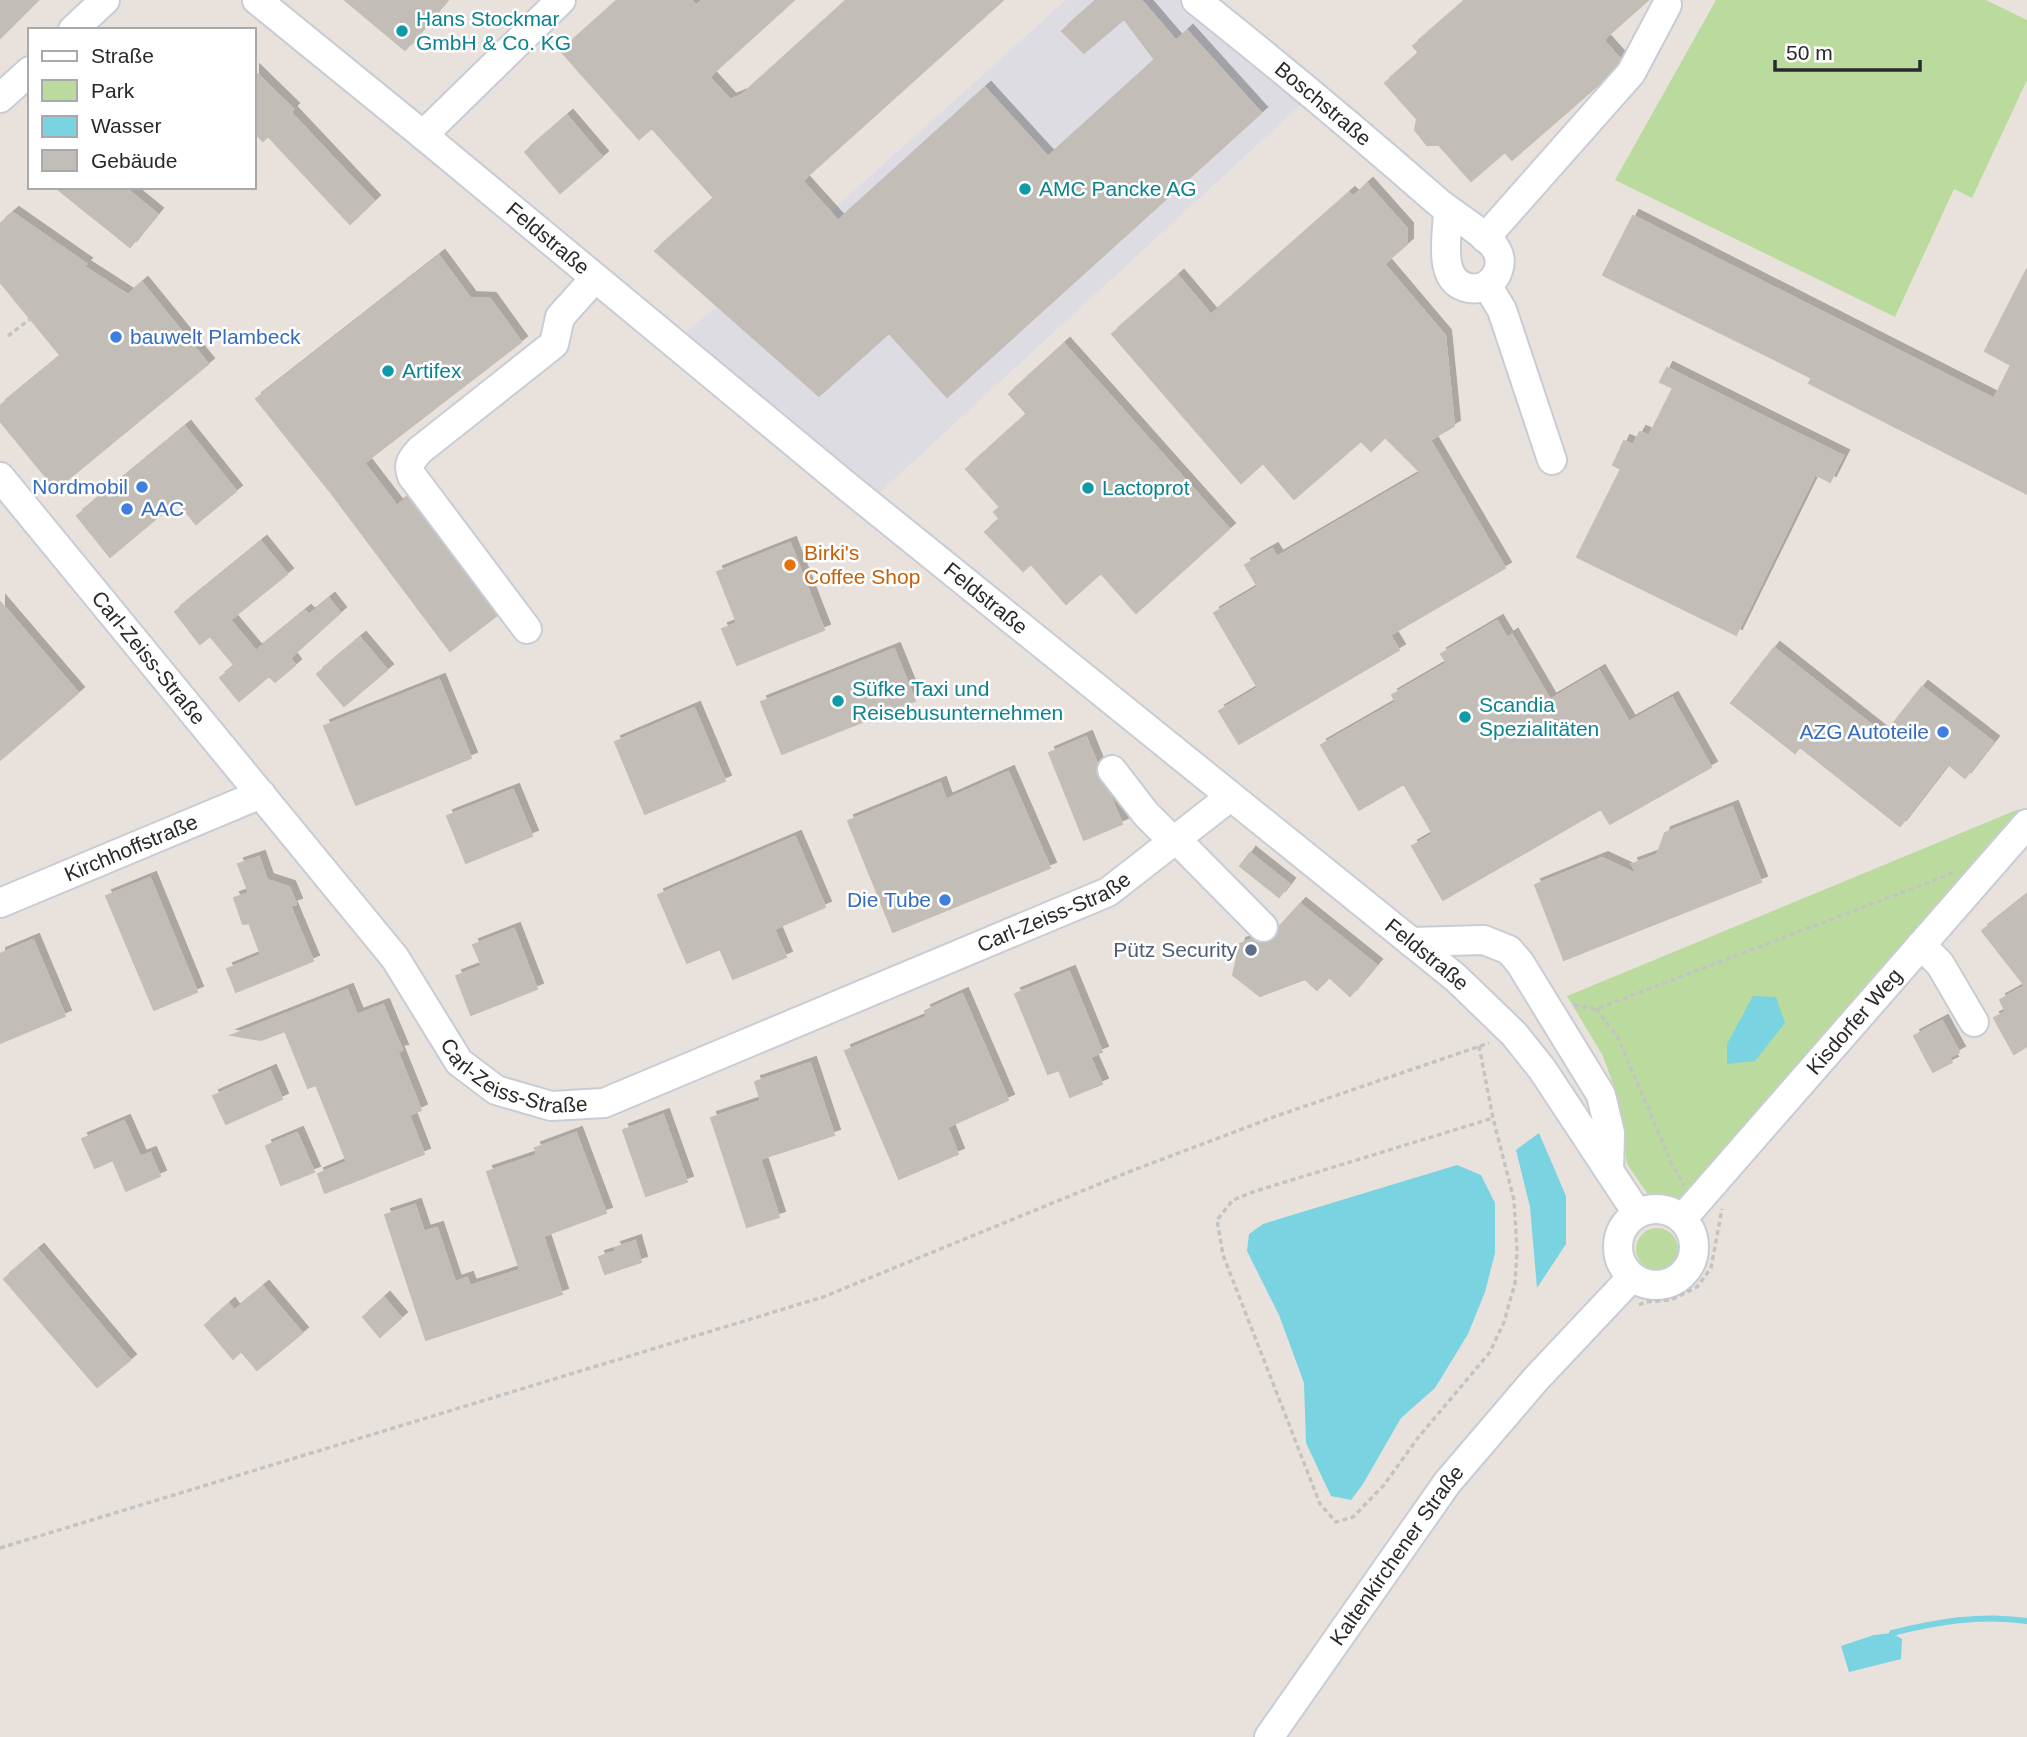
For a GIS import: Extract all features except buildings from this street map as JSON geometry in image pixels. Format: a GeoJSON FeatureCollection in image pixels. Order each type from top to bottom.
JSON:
{"type":"FeatureCollection","features":[{"type":"Feature","properties":{"kind":"street"},"geometry":{"type":"LineString","coordinates":[[75,28],[105,0]]}},
{"type":"Feature","properties":{"kind":"street","name":"Feldstraße"},"geometry":{"type":"LineString","coordinates":[[257,0],[849,488],[1479,998],[1514,1034],[1542,1069],[1637,1213]]}},
{"type":"Feature","properties":{"kind":"street"},"geometry":{"type":"LineString","coordinates":[[424,135],[561,0]]}},
{"type":"Feature","properties":{"kind":"street","name":"Boschstraße"},"geometry":{"type":"LineString","coordinates":[[1196,0],[1303,85],[1496,248],[1500,261],[1496,275],[1487,285]]}},
{"type":"Feature","properties":{"kind":"street"},"geometry":{"type":"LineString","coordinates":[[1485,239],[1631,73],[1667,5]]}},
{"type":"Feature","properties":{"kind":"street"},"geometry":{"type":"LineString","coordinates":[[0,99],[28,73]]}},
{"type":"Feature","properties":{"kind":"street"},"geometry":{"type":"LineString","coordinates":[[1448,210],[1446,264],[1449,274],[1462,286],[1471,289],[1487,285],[1502,310],[1552,460]]}},
{"type":"Feature","properties":{"kind":"street"},"geometry":{"type":"LineString","coordinates":[[527,629],[409,469],[411,460],[420,450],[554,344],[560,317],[595,278]]}},
{"type":"Feature","properties":{"kind":"street","name":"Carl-Zeiss-Straße"},"geometry":{"type":"LineString","coordinates":[[0,477],[395,958],[459,1062],[496,1090],[551,1106],[604,1103],[1108,892],[1230,797]]}},
{"type":"Feature","properties":{"kind":"street"},"geometry":{"type":"LineString","coordinates":[[1112,770],[1146,814],[1263,927]]}},
{"type":"Feature","properties":{"kind":"street","name":"Kirchhoffstraße"},"geometry":{"type":"LineString","coordinates":[[0,903],[261,794]]}},
{"type":"Feature","properties":{"kind":"street","name":"Kisdorfer Weg"},"geometry":{"type":"LineString","coordinates":[[1701,1209],[1921,945],[2027,824]]}},
{"type":"Feature","properties":{"kind":"street"},"geometry":{"type":"LineString","coordinates":[[1411,942],[1484,940],[1509,950],[1520,963],[1601,1095],[1610,1133],[1609,1170]]}},
{"type":"Feature","properties":{"kind":"street"},"geometry":{"type":"LineString","coordinates":[[1921,945],[1940,964],[1974,1022]]}},
{"type":"Feature","properties":{"kind":"street"},"geometry":{"type":"LineString","coordinates":[[1648,1209],[1672,1212],[1701,1209],[1690,1230],[1694,1242],[1693,1255],[1680,1277],[1669,1283],[1643,1283],[1632,1277],[1624,1268],[1618,1256],[1617,1244],[1627,1221],[1637,1213],[1648,1209]]}},
{"type":"Feature","properties":{"kind":"street","name":"Kaltenkirchener Straße"},"geometry":{"type":"LineString","coordinates":[[1269,1737],[1447,1483],[1535,1380],[1632,1277]]}},
{"type":"Feature","properties":{"kind":"path"},"geometry":{"type":"LineString","coordinates":[[8,336],[30,319]]}},
{"type":"Feature","properties":{"kind":"path"},"geometry":{"type":"LineString","coordinates":[[1570,1004],[1596,1009],[1961,870]]}},
{"type":"Feature","properties":{"kind":"path"},"geometry":{"type":"LineString","coordinates":[[1596,1009],[1616,1036],[1672,1164],[1701,1209],[1711,1268],[1698,1287],[1671,1300],[1644,1302],[1634,1307]]}},
{"type":"Feature","properties":{"kind":"path"},"geometry":{"type":"LineString","coordinates":[[0,1548],[823,1297],[1126,1173],[1279,1115],[1514,1034]]}},
{"type":"Feature","properties":{"kind":"path"},"geometry":{"type":"LineString","coordinates":[[1479,1046],[1493,1118],[1514,1200],[1515,1283],[1504,1322],[1490,1352],[1417,1440],[1384,1485],[1353,1517],[1336,1522],[1320,1504],[1223,1255],[1217,1220],[1233,1200],[1253,1192],[1493,1118]]}},
{"type":"Feature","properties":{"kind":"shaded area"},"geometry":{"type":"Polygon","coordinates":[[[1066,0],[1188,0],[1306,100],[878,494],[682,335],[826,216],[1066,0]]]}},
{"type":"Feature","properties":{"kind":"green space"},"geometry":{"type":"Polygon","coordinates":[[[1716,0],[1986,0],[2027,20],[2027,80],[1972,198],[1954,189],[1895,317],[1615,180],[1716,0]]]}},
{"type":"Feature","properties":{"kind":"green space"},"geometry":{"type":"Polygon","coordinates":[[[2019,809],[1679,1200],[1649,1196],[1627,1164],[1618,1098],[1603,1056],[1567,996],[2019,809]]]}},
{"type":"Feature","properties":{"kind":"green space"},"geometry":{"type":"Polygon","coordinates":[[[1657,1228],[1672,1234],[1678,1249],[1672,1264],[1657,1270],[1642,1264],[1636,1249],[1642,1234],[1657,1228]]]}},
{"type":"Feature","properties":{"kind":"water"},"geometry":{"type":"Polygon","coordinates":[[[1753,996],[1776,997],[1785,1023],[1755,1061],[1727,1064],[1727,1044],[1753,996]]]}},
{"type":"Feature","properties":{"kind":"water"},"geometry":{"type":"Polygon","coordinates":[[[1539,1133],[1566,1196],[1566,1244],[1537,1288],[1530,1207],[1516,1150],[1539,1133]]]}},
{"type":"Feature","properties":{"kind":"water"},"geometry":{"type":"Polygon","coordinates":[[[1457,1165],[1481,1175],[1495,1203],[1495,1253],[1485,1292],[1468,1334],[1435,1388],[1401,1418],[1351,1500],[1331,1496],[1306,1443],[1304,1383],[1279,1315],[1247,1251],[1249,1234],[1263,1224],[1457,1165]]]}},
{"type":"Feature","properties":{"kind":"water"},"geometry":{"type":"Polygon","coordinates":[[[1892,1633],[1902,1639],[1901,1659],[1849,1672],[1841,1646],[1874,1635],[1892,1633]]]}},
{"type":"Feature","properties":{"kind":"waterway"},"geometry":{"type":"LineString","coordinates":[[1892,1633],[1959,1620],[1993,1618],[2027,1621]]}},
{"type":"Feature","properties":{"kind":"place","name":"Hans Stockmar GmbH & Co. KG"},"geometry":{"type":"Point","coordinates":[402,31]}},
{"type":"Feature","properties":{"kind":"place","name":"AMC Pancke AG"},"geometry":{"type":"Point","coordinates":[1025,189]}},
{"type":"Feature","properties":{"kind":"place","name":"bauwelt Plambeck"},"geometry":{"type":"Point","coordinates":[116,337]}},
{"type":"Feature","properties":{"kind":"place","name":"Artifex"},"geometry":{"type":"Point","coordinates":[388,371]}},
{"type":"Feature","properties":{"kind":"place","name":"Nordmobil"},"geometry":{"type":"Point","coordinates":[142,487]}},
{"type":"Feature","properties":{"kind":"place","name":"Lactoprot"},"geometry":{"type":"Point","coordinates":[1088,488]}},
{"type":"Feature","properties":{"kind":"place","name":"AAC"},"geometry":{"type":"Point","coordinates":[127,509]}},
{"type":"Feature","properties":{"kind":"place","name":"Birki's Coffee Shop"},"geometry":{"type":"Point","coordinates":[790,565]}},
{"type":"Feature","properties":{"kind":"place","name":"Süfke Taxi und Reisebusunternehmen"},"geometry":{"type":"Point","coordinates":[838,701]}},
{"type":"Feature","properties":{"kind":"place","name":"Scandia Spezialitäten"},"geometry":{"type":"Point","coordinates":[1465,717]}},
{"type":"Feature","properties":{"kind":"place","name":"AZG Autoteile"},"geometry":{"type":"Point","coordinates":[1943,732]}},
{"type":"Feature","properties":{"kind":"place","name":"Die Tube"},"geometry":{"type":"Point","coordinates":[945,900]}},
{"type":"Feature","properties":{"kind":"place","name":"Pütz Security"},"geometry":{"type":"Point","coordinates":[1251,950]}}]}
